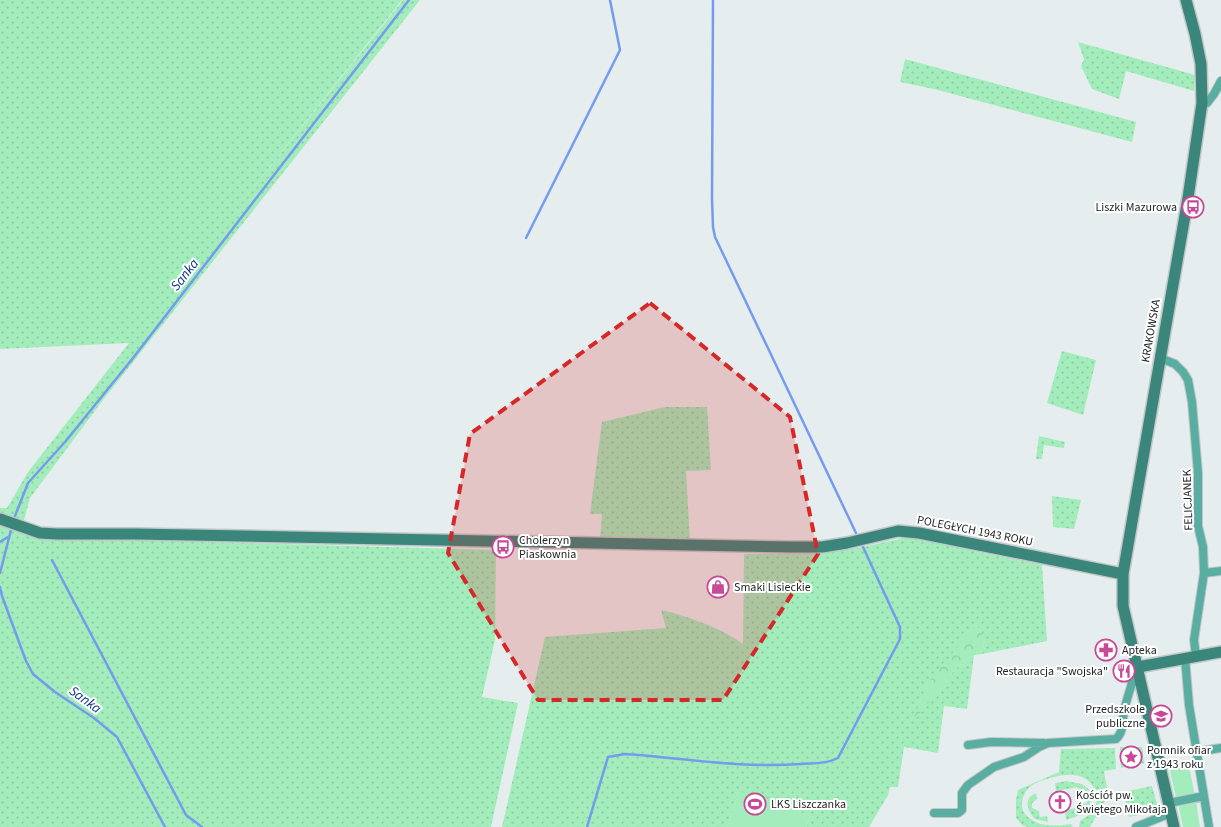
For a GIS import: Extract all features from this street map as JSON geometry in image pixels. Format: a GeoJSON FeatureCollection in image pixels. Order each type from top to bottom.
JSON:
{"type":"FeatureCollection","features":[{"type":"Feature","properties":{"kind":"street","name":"KRAKOWSKA"},"geometry":{"type":"LineString","coordinates":[[1174,827],[1123,606],[1123,574],[1202,103],[1201,64],[1196,34],[1186,0]]}},
{"type":"Feature","properties":{"kind":"street"},"geometry":{"type":"LineString","coordinates":[[1202,103],[1207,103],[1221,81]]}},
{"type":"Feature","properties":{"kind":"street","name":"FELICJANEK"},"geometry":{"type":"LineString","coordinates":[[1160,358],[1175,364],[1188,380],[1198,473],[1198,526],[1203,547],[1204,573],[1190,657],[1189,705],[1209,827]]}},
{"type":"Feature","properties":{"kind":"street","name":"POLEGŁYCH 1943 ROKU"},"geometry":{"type":"LineString","coordinates":[[2,520],[40,533],[57,534],[822,547],[898,531],[919,533],[1123,574]]}},
{"type":"Feature","properties":{"kind":"street"},"geometry":{"type":"LineString","coordinates":[[1204,573],[1221,570]]}},
{"type":"Feature","properties":{"kind":"street"},"geometry":{"type":"LineString","coordinates":[[1138,667],[1221,652]]}},
{"type":"Feature","properties":{"kind":"street"},"geometry":{"type":"LineString","coordinates":[[968,745],[990,742],[1048,743],[1116,739],[1122,727],[1132,683],[1141,679]]}},
{"type":"Feature","properties":{"kind":"street"},"geometry":{"type":"LineString","coordinates":[[934,813],[958,813],[962,810],[962,793],[968,785],[994,768],[1024,757],[1048,743]]}},
{"type":"Feature","properties":{"kind":"street"},"geometry":{"type":"LineString","coordinates":[[1196,752],[1221,748]]}},
{"type":"Feature","properties":{"kind":"street"},"geometry":{"type":"LineString","coordinates":[[1136,827],[1170,808],[1204,796]]}},
{"type":"Feature","properties":{"kind":"highlighted area"},"geometry":{"type":"Polygon","coordinates":[[[650,303],[790,417],[818,554],[723,700],[538,700],[448,553],[470,434],[650,303]]]}},
{"type":"Feature","properties":{"kind":"green space"},"geometry":{"type":"Polygon","coordinates":[[[0,0],[402,0],[223,226],[403,0],[420,0],[103,400],[30,498],[23,524],[0,516],[0,508],[7,508],[28,472],[129,343],[0,349],[0,0]]]}},
{"type":"Feature","properties":{"kind":"green space"},"geometry":{"type":"Polygon","coordinates":[[[1078,42],[1195,75],[1194,91],[1126,71],[1119,99],[1092,89],[1081,66],[1084,59],[1078,42]]]}},
{"type":"Feature","properties":{"kind":"green space"},"geometry":{"type":"Polygon","coordinates":[[[905,59],[1136,122],[1132,142],[934,89],[900,82],[905,59]]]}},
{"type":"Feature","properties":{"kind":"green space"},"geometry":{"type":"Polygon","coordinates":[[[1062,351],[1096,360],[1083,415],[1047,403],[1062,351]]]}},
{"type":"Feature","properties":{"kind":"green space"},"geometry":{"type":"Polygon","coordinates":[[[665,407],[707,407],[711,470],[686,471],[690,542],[600,539],[602,514],[590,514],[602,422],[665,407]]]}},
{"type":"Feature","properties":{"kind":"green space"},"geometry":{"type":"Polygon","coordinates":[[[1039,436],[1065,442],[1064,448],[1044,445],[1042,459],[1036,459],[1039,436]]]}},
{"type":"Feature","properties":{"kind":"green space"},"geometry":{"type":"Polygon","coordinates":[[[1052,496],[1081,500],[1074,529],[1053,527],[1052,496]]]}},
{"type":"Feature","properties":{"kind":"green space"},"geometry":{"type":"Polygon","coordinates":[[[0,526],[26,534],[62,539],[496,550],[495,640],[482,697],[518,703],[491,827],[0,827],[0,526]]]}},
{"type":"Feature","properties":{"kind":"green space"},"geometry":{"type":"Polygon","coordinates":[[[913,536],[1042,565],[1047,641],[982,654],[985,638],[976,625],[913,721],[956,668],[974,655],[967,709],[944,706],[938,753],[904,747],[898,787],[890,787],[888,795],[869,827],[806,827],[810,816],[739,792],[727,827],[502,827],[545,637],[666,628],[661,610],[704,623],[743,644],[744,554],[819,554],[913,536]]]}},
{"type":"Feature","properties":{"kind":"green space"},"geometry":{"type":"Polygon","coordinates":[[[976,625],[985,638],[982,654],[974,655],[956,668],[912,723],[927,684],[976,625]]]}},
{"type":"Feature","properties":{"kind":"green space"},"geometry":{"type":"Polygon","coordinates":[[[1120,747],[1142,747],[1144,763],[1121,768],[1120,747]]]}},
{"type":"Feature","properties":{"kind":"green space"},"geometry":{"type":"Polygon","coordinates":[[[1115,748],[1116,769],[1104,771],[1107,788],[1095,790],[1091,783],[1079,776],[1065,775],[1038,782],[1030,786],[1026,791],[1023,797],[1022,809],[1032,820],[1044,825],[1071,824],[1073,827],[1027,827],[1022,825],[1016,818],[1018,790],[1059,772],[1061,749],[1115,748]]]}},
{"type":"Feature","properties":{"kind":"green space"},"geometry":{"type":"Polygon","coordinates":[[[1188,761],[1195,796],[1176,798],[1169,766],[1188,761]]]}},
{"type":"Feature","properties":{"kind":"green space"},"geometry":{"type":"Polygon","coordinates":[[[1066,781],[1082,784],[1091,791],[1085,792],[1084,789],[1079,790],[1078,787],[1056,791],[1055,783],[1066,781]]]}},
{"type":"Feature","properties":{"kind":"green space"},"geometry":{"type":"Polygon","coordinates":[[[1152,786],[1159,811],[1129,817],[1123,792],[1152,786]]]}},
{"type":"Feature","properties":{"kind":"green space","name":"LKS Liszczanka"},"geometry":{"type":"Polygon","coordinates":[[[739,791],[810,816],[806,827],[727,827],[739,791]]]}},
{"type":"Feature","properties":{"kind":"green space"},"geometry":{"type":"Polygon","coordinates":[[[1036,793],[1037,799],[1032,803],[1032,808],[1039,811],[1040,817],[1047,816],[1048,822],[1035,819],[1028,809],[1029,798],[1036,793]]]}},
{"type":"Feature","properties":{"kind":"green space"},"geometry":{"type":"Polygon","coordinates":[[[1108,796],[1090,827],[1079,827],[1080,821],[1093,812],[1098,798],[1108,796]]]}},
{"type":"Feature","properties":{"kind":"green space"},"geometry":{"type":"Polygon","coordinates":[[[1091,799],[1086,811],[1066,820],[1065,810],[1082,807],[1081,804],[1087,803],[1091,799]]]}},
{"type":"Feature","properties":{"kind":"green space"},"geometry":{"type":"Polygon","coordinates":[[[1196,801],[1200,827],[1183,827],[1178,804],[1196,801]]]}},
{"type":"Feature","properties":{"kind":"waterway","name":"Sanka"},"geometry":{"type":"LineString","coordinates":[[13,521],[28,483],[65,442],[133,358],[409,0]]}},
{"type":"Feature","properties":{"kind":"waterway"},"geometry":{"type":"LineString","coordinates":[[526,238],[620,50],[610,0]]}},
{"type":"Feature","properties":{"kind":"waterway"},"geometry":{"type":"LineString","coordinates":[[713,0],[712,198],[715,237],[856,533]]}},
{"type":"Feature","properties":{"kind":"waterway","name":"Sanka"},"geometry":{"type":"LineString","coordinates":[[0,573],[12,526]]}},
{"type":"Feature","properties":{"kind":"waterway"},"geometry":{"type":"LineString","coordinates":[[0,542],[8,537]]}},
{"type":"Feature","properties":{"kind":"waterway"},"geometry":{"type":"LineString","coordinates":[[587,827],[608,757],[625,754],[760,765],[820,763],[838,758],[900,639],[900,627],[863,547]]}},
{"type":"Feature","properties":{"kind":"waterway"},"geometry":{"type":"LineString","coordinates":[[52,560],[186,815],[202,827]]}},
{"type":"Feature","properties":{"kind":"waterway","name":"Sanka"},"geometry":{"type":"LineString","coordinates":[[0,587],[26,661],[33,674],[117,737],[165,827]]}},
{"type":"Feature","properties":{"kind":"place","name":"Liszki Mazurowa"},"geometry":{"type":"Point","coordinates":[1193,207]}},
{"type":"Feature","properties":{"kind":"place","name":"Cholerzyn Piaskownia"},"geometry":{"type":"Point","coordinates":[503,547]}},
{"type":"Feature","properties":{"kind":"place","name":"Smaki Lisieckie"},"geometry":{"type":"Point","coordinates":[718,587]}},
{"type":"Feature","properties":{"kind":"place","name":"Apteka"},"geometry":{"type":"Point","coordinates":[1106,650]}},
{"type":"Feature","properties":{"kind":"place","name":"Restauracja \"Swojska\""},"geometry":{"type":"Point","coordinates":[1124,671]}},
{"type":"Feature","properties":{"kind":"place","name":"Przedszkole publiczne"},"geometry":{"type":"Point","coordinates":[1161,716]}},
{"type":"Feature","properties":{"kind":"place","name":"Pomnik ofiar z 1943 roku"},"geometry":{"type":"Point","coordinates":[1131,757]}},
{"type":"Feature","properties":{"kind":"place","name":"Kościół pw. Świętego Mikołaja"},"geometry":{"type":"Point","coordinates":[1060,802]}},
{"type":"Feature","properties":{"kind":"place","name":"LKS Liszczanka"},"geometry":{"type":"Point","coordinates":[755,804]}}]}
